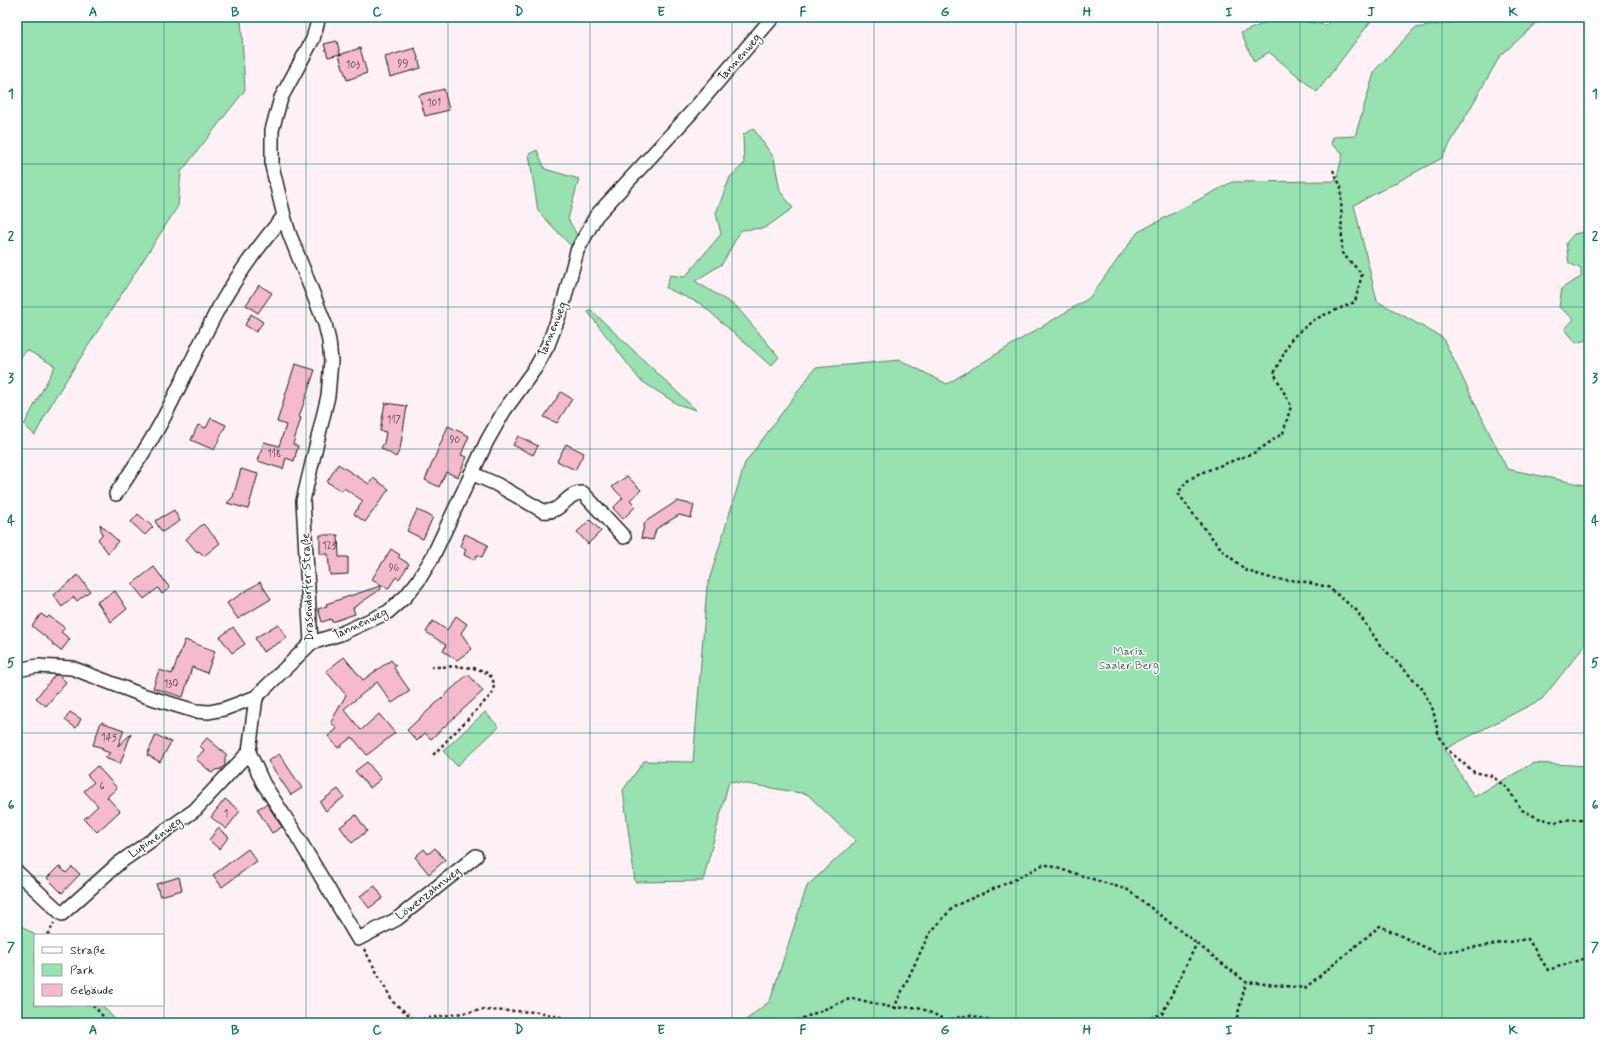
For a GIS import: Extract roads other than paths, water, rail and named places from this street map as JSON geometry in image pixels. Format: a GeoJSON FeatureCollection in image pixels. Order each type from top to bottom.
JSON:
{"type":"FeatureCollection","features":[{"type":"Feature","properties":{"kind":"street","name":"Drasendorfer Straße"},"geometry":{"type":"LineString","coordinates":[[17,670],[38,666],[72,668],[142,695],[195,711],[209,712],[224,709],[256,697],[311,643],[303,501],[328,396],[331,361],[329,341],[325,324],[289,233],[284,216],[272,166],[272,130],[281,98],[313,39],[319,17]]}},
{"type":"Feature","properties":{"kind":"street","name":"Tannenweg"},"geometry":{"type":"LineString","coordinates":[[311,643],[340,634],[388,612],[418,581],[432,558],[471,473],[504,411],[536,367],[548,345],[562,308],[577,251],[596,216],[690,114],[774,17]]}},
{"type":"Feature","properties":{"kind":"street"},"geometry":{"type":"LineString","coordinates":[[116,494],[143,454],[164,418],[221,303],[265,238],[284,216]]}},
{"type":"Feature","properties":{"kind":"street"},"geometry":{"type":"LineString","coordinates":[[471,473],[496,484],[543,510],[550,512],[557,509],[572,495],[583,493],[624,537]]}},
{"type":"Feature","properties":{"kind":"street"},"geometry":{"type":"LineString","coordinates":[[249,752],[256,697]]}},
{"type":"Feature","properties":{"kind":"street","name":"Lupinenweg"},"geometry":{"type":"LineString","coordinates":[[17,872],[62,914],[119,863],[195,810],[249,752]]}},
{"type":"Feature","properties":{"kind":"street","name":"Löwenzahnweg"},"geometry":{"type":"LineString","coordinates":[[249,752],[263,784],[294,831],[358,939],[397,919],[476,856]]}},
{"type":"Feature","properties":{"kind":"park label","name":"Maria Saaler Berg"},"geometry":{"type":"Point","coordinates":[1129,658]}}]}
